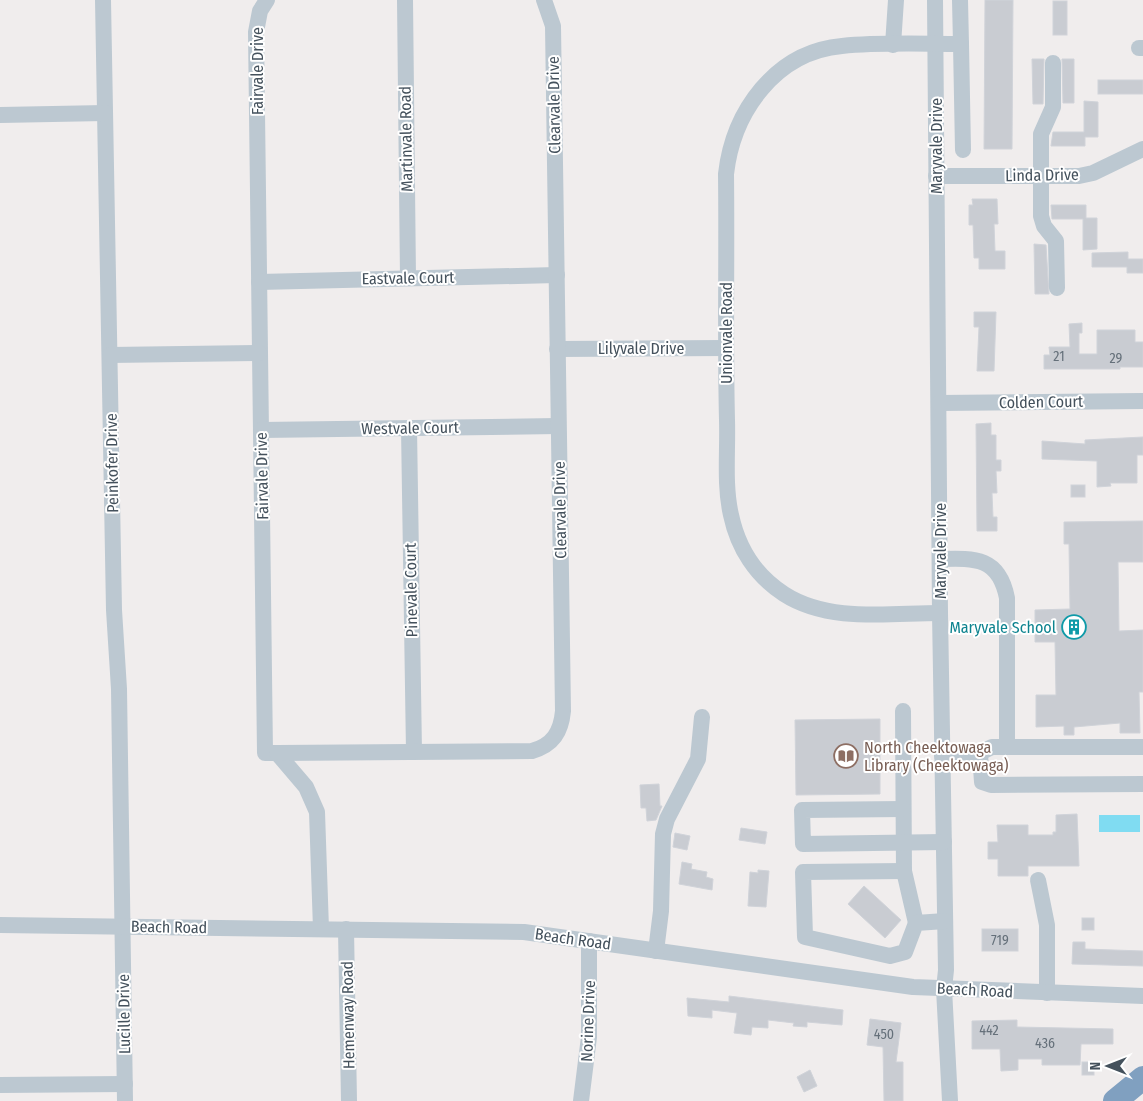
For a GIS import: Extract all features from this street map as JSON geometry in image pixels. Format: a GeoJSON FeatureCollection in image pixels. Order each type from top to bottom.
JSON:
{"type":"FeatureCollection","features":[{"type":"Feature","properties":{"kind":"highway"},"geometry":{"type":"LineString","coordinates":[[1115,1101],[1143,1078]]}},
{"type":"Feature","properties":{"kind":"highway"},"geometry":{"type":"LineString","coordinates":[[1132,1101],[1143,1089]]}},
{"type":"Feature","properties":{"kind":"street","name":"Peinkofer Drive"},"geometry":{"type":"LineString","coordinates":[[103,0],[114,610],[119,688],[123,927]]}},
{"type":"Feature","properties":{"kind":"street","name":"Fairvale Drive"},"geometry":{"type":"LineString","coordinates":[[267,0],[260,11],[256,32],[265,753],[277,753],[306,787],[317,812],[321,929]]}},
{"type":"Feature","properties":{"kind":"street","name":"Martinvale Road"},"geometry":{"type":"LineString","coordinates":[[405,0],[408,278]]}},
{"type":"Feature","properties":{"kind":"street","name":"Clearvale Drive"},"geometry":{"type":"LineString","coordinates":[[277,753],[532,751],[547,744],[560,729],[563,711],[553,26],[544,0]]}},
{"type":"Feature","properties":{"kind":"street"},"geometry":{"type":"LineString","coordinates":[[894,45],[896,0]]}},
{"type":"Feature","properties":{"kind":"street","name":"Maryvale Drive"},"geometry":{"type":"LineString","coordinates":[[935,0],[940,613],[946,970],[944,988],[950,1101]]}},
{"type":"Feature","properties":{"kind":"street"},"geometry":{"type":"LineString","coordinates":[[960,0],[963,150]]}},
{"type":"Feature","properties":{"kind":"street","name":"Unionvale Road"},"geometry":{"type":"LineString","coordinates":[[940,613],[826,612],[785,595],[756,571],[738,538],[729,504],[726,348],[726,174],[733,138],[749,104],[774,76],[805,56],[841,46],[961,44]]}},
{"type":"Feature","properties":{"kind":"street"},"geometry":{"type":"LineString","coordinates":[[1053,63],[1053,107],[1042,134],[1041,216],[1044,226],[1056,242],[1058,288]]}},
{"type":"Feature","properties":{"kind":"street"},"geometry":{"type":"LineString","coordinates":[[0,115],[105,113]]}},
{"type":"Feature","properties":{"kind":"street","name":"Linda Drive"},"geometry":{"type":"LineString","coordinates":[[936,176],[1079,176],[1093,173],[1143,150]]}},
{"type":"Feature","properties":{"kind":"street","name":"Eastvale Court"},"geometry":{"type":"LineString","coordinates":[[259,282],[557,275]]}},
{"type":"Feature","properties":{"kind":"street","name":"Lilyvale Drive"},"geometry":{"type":"LineString","coordinates":[[557,349],[726,348]]}},
{"type":"Feature","properties":{"kind":"street"},"geometry":{"type":"LineString","coordinates":[[110,355],[259,353]]}},
{"type":"Feature","properties":{"kind":"street","name":"Colden Court"},"geometry":{"type":"LineString","coordinates":[[938,403],[1143,401]]}},
{"type":"Feature","properties":{"kind":"street","name":"Westvale Court"},"geometry":{"type":"LineString","coordinates":[[261,430],[558,426]]}},
{"type":"Feature","properties":{"kind":"street","name":"Pinevale Court"},"geometry":{"type":"LineString","coordinates":[[409,428],[414,752]]}},
{"type":"Feature","properties":{"kind":"street"},"geometry":{"type":"LineString","coordinates":[[940,559],[971,558],[984,562],[992,568],[1004,583],[1007,598],[1007,748]]}},
{"type":"Feature","properties":{"kind":"street"},"geometry":{"type":"LineString","coordinates":[[903,710],[904,871],[916,922],[905,952],[890,956],[805,938],[803,872],[904,871]]}},
{"type":"Feature","properties":{"kind":"street"},"geometry":{"type":"LineString","coordinates":[[656,951],[661,911],[663,834],[667,819],[698,759],[702,717]]}},
{"type":"Feature","properties":{"kind":"street"},"geometry":{"type":"LineString","coordinates":[[942,756],[980,754],[988,748],[1143,747]]}},
{"type":"Feature","properties":{"kind":"street"},"geometry":{"type":"LineString","coordinates":[[980,754],[980,776],[982,782],[991,785],[1143,784]]}},
{"type":"Feature","properties":{"kind":"street"},"geometry":{"type":"LineString","coordinates":[[903,808],[802,810],[803,844],[944,842]]}},
{"type":"Feature","properties":{"kind":"street"},"geometry":{"type":"LineString","coordinates":[[1038,880],[1047,925],[1047,993]]}},
{"type":"Feature","properties":{"kind":"street"},"geometry":{"type":"LineString","coordinates":[[916,922],[945,922]]}},
{"type":"Feature","properties":{"kind":"street","name":"Beach Road"},"geometry":{"type":"LineString","coordinates":[[0,926],[524,932],[913,987],[1143,996]]}},
{"type":"Feature","properties":{"kind":"street","name":"Lucille Drive"},"geometry":{"type":"LineString","coordinates":[[123,927],[125,1101]]}},
{"type":"Feature","properties":{"kind":"street","name":"Hemenway Road"},"geometry":{"type":"LineString","coordinates":[[346,930],[349,1101]]}},
{"type":"Feature","properties":{"kind":"street","name":"Norine Drive"},"geometry":{"type":"LineString","coordinates":[[581,1101],[589,1037],[590,941]]}},
{"type":"Feature","properties":{"kind":"street"},"geometry":{"type":"LineString","coordinates":[[0,1085],[125,1084]]}},
{"type":"Feature","properties":{"kind":"water"},"geometry":{"type":"Polygon","coordinates":[[[1099,815],[1140,815],[1140,832],[1099,832],[1099,815]]]}},
{"type":"Feature","properties":{"kind":"building"},"geometry":{"type":"Polygon","coordinates":[[[985,0],[1013,0],[1012,149],[984,149],[985,0]]]}},
{"type":"Feature","properties":{"kind":"building"},"geometry":{"type":"Polygon","coordinates":[[[1053,1],[1067,1],[1067,35],[1053,35],[1053,1]]]}},
{"type":"Feature","properties":{"kind":"building"},"geometry":{"type":"Polygon","coordinates":[[[1032,59],[1044,59],[1043,104],[1033,104],[1032,59]]]}},
{"type":"Feature","properties":{"kind":"building"},"geometry":{"type":"Polygon","coordinates":[[[1062,59],[1074,59],[1074,103],[1063,103],[1062,59]]]}},
{"type":"Feature","properties":{"kind":"building"},"geometry":{"type":"Polygon","coordinates":[[[1098,80],[1143,80],[1143,94],[1098,94],[1098,80]]]}},
{"type":"Feature","properties":{"kind":"building"},"geometry":{"type":"Polygon","coordinates":[[[1084,101],[1098,102],[1098,137],[1085,137],[1085,146],[1051,146],[1053,132],[1084,132],[1084,101]]]}},
{"type":"Feature","properties":{"kind":"building"},"geometry":{"type":"Polygon","coordinates":[[[972,199],[997,199],[998,224],[994,224],[995,251],[1005,251],[1005,269],[979,269],[979,258],[974,258],[973,225],[969,225],[969,205],[973,205],[972,199]]]}},
{"type":"Feature","properties":{"kind":"building"},"geometry":{"type":"Polygon","coordinates":[[[1051,205],[1086,205],[1086,218],[1097,218],[1097,249],[1083,250],[1083,219],[1052,219],[1051,205]]]}},
{"type":"Feature","properties":{"kind":"building"},"geometry":{"type":"Polygon","coordinates":[[[1034,244],[1046,245],[1049,294],[1035,294],[1034,244]]]}},
{"type":"Feature","properties":{"kind":"building"},"geometry":{"type":"Polygon","coordinates":[[[1128,252],[1128,259],[1143,259],[1143,273],[1127,273],[1127,267],[1092,267],[1092,253],[1128,252]]]}},
{"type":"Feature","properties":{"kind":"building"},"geometry":{"type":"Polygon","coordinates":[[[974,312],[996,312],[994,371],[977,371],[979,327],[974,327],[974,312]]]}},
{"type":"Feature","properties":{"kind":"building"},"geometry":{"type":"Polygon","coordinates":[[[1082,323],[1082,333],[1079,333],[1079,354],[1097,354],[1097,330],[1135,330],[1135,342],[1143,342],[1143,367],[1120,367],[1120,369],[1044,369],[1044,355],[1050,355],[1049,347],[1070,347],[1069,324],[1082,323]]]}},
{"type":"Feature","properties":{"kind":"building"},"geometry":{"type":"Polygon","coordinates":[[[991,423],[991,435],[996,435],[996,460],[1001,460],[1001,471],[996,471],[997,493],[992,493],[993,517],[997,517],[997,531],[977,531],[976,424],[991,423]]]}},
{"type":"Feature","properties":{"kind":"building"},"geometry":{"type":"Polygon","coordinates":[[[1143,437],[1143,455],[1137,455],[1137,483],[1110,483],[1111,486],[1097,487],[1097,461],[1042,459],[1042,441],[1085,444],[1085,440],[1143,437]]]}},
{"type":"Feature","properties":{"kind":"building"},"geometry":{"type":"Polygon","coordinates":[[[1071,485],[1085,485],[1085,497],[1071,497],[1071,485]]]}},
{"type":"Feature","properties":{"kind":"building","name":"Maryvale School"},"geometry":{"type":"Polygon","coordinates":[[[1143,521],[1143,562],[1118,562],[1119,631],[1143,630],[1143,692],[1139,692],[1140,733],[1120,733],[1120,723],[1074,727],[1074,735],[1064,735],[1064,726],[1036,727],[1036,695],[1056,695],[1055,642],[1035,642],[1035,610],[1070,609],[1069,544],[1064,544],[1064,522],[1143,521]]]}},
{"type":"Feature","properties":{"kind":"building"},"geometry":{"type":"Polygon","coordinates":[[[880,719],[880,794],[796,795],[795,720],[880,719]]]}},
{"type":"Feature","properties":{"kind":"building"},"geometry":{"type":"Polygon","coordinates":[[[659,784],[660,806],[662,806],[656,820],[647,821],[646,808],[641,808],[640,785],[659,784]]]}},
{"type":"Feature","properties":{"kind":"building"},"geometry":{"type":"Polygon","coordinates":[[[1077,814],[1079,866],[1028,866],[1028,876],[998,876],[998,859],[988,859],[988,842],[998,842],[997,825],[1028,825],[1028,835],[1053,835],[1053,832],[1056,832],[1056,815],[1077,814]]]}},
{"type":"Feature","properties":{"kind":"building"},"geometry":{"type":"Polygon","coordinates":[[[741,828],[767,832],[765,844],[739,840],[741,828]]]}},
{"type":"Feature","properties":{"kind":"building"},"geometry":{"type":"Polygon","coordinates":[[[675,833],[690,836],[687,850],[673,847],[675,833]]]}},
{"type":"Feature","properties":{"kind":"building"},"geometry":{"type":"Polygon","coordinates":[[[682,862],[692,864],[691,869],[707,872],[706,877],[713,879],[712,890],[679,884],[682,862]]]}},
{"type":"Feature","properties":{"kind":"building"},"geometry":{"type":"Polygon","coordinates":[[[758,870],[769,871],[766,907],[748,906],[750,872],[758,873],[758,870]]]}},
{"type":"Feature","properties":{"kind":"building"},"geometry":{"type":"Polygon","coordinates":[[[864,886],[901,920],[885,938],[848,904],[864,886]]]}},
{"type":"Feature","properties":{"kind":"building"},"geometry":{"type":"Polygon","coordinates":[[[1082,918],[1094,918],[1094,930],[1082,930],[1082,918]]]}},
{"type":"Feature","properties":{"kind":"building"},"geometry":{"type":"Polygon","coordinates":[[[982,929],[1018,929],[1018,951],[982,951],[982,929]]]}},
{"type":"Feature","properties":{"kind":"building"},"geometry":{"type":"Polygon","coordinates":[[[1073,942],[1085,942],[1085,949],[1143,951],[1143,966],[1072,964],[1073,942]]]}},
{"type":"Feature","properties":{"kind":"building"},"geometry":{"type":"Polygon","coordinates":[[[729,996],[843,1010],[842,1025],[807,1022],[807,1027],[793,1026],[794,1023],[768,1020],[768,1028],[752,1027],[751,1035],[734,1033],[737,1013],[712,1010],[712,1018],[688,1016],[687,998],[729,1002],[729,996]]]}},
{"type":"Feature","properties":{"kind":"building"},"geometry":{"type":"Polygon","coordinates":[[[870,1019],[901,1023],[896,1062],[903,1062],[903,1101],[884,1101],[883,1047],[867,1045],[870,1019]]]}},
{"type":"Feature","properties":{"kind":"building"},"geometry":{"type":"Polygon","coordinates":[[[1017,1020],[1017,1027],[1113,1029],[1113,1044],[1081,1044],[1080,1065],[1042,1065],[1042,1059],[1018,1059],[1018,1070],[1001,1071],[1000,1049],[972,1049],[972,1021],[1017,1020]]]}},
{"type":"Feature","properties":{"kind":"building"},"geometry":{"type":"Polygon","coordinates":[[[1082,1062],[1094,1062],[1094,1075],[1082,1075],[1082,1062]]]}},
{"type":"Feature","properties":{"kind":"building"},"geometry":{"type":"Polygon","coordinates":[[[810,1070],[817,1086],[804,1092],[797,1077],[810,1070]]]}},
{"type":"Feature","properties":{"kind":"place","name":"Maryvale School"},"geometry":{"type":"Point","coordinates":[1074,627]}},
{"type":"Feature","properties":{"kind":"place","name":"North Cheektowaga Library (Cheektowaga)"},"geometry":{"type":"Point","coordinates":[846,756]}}]}
